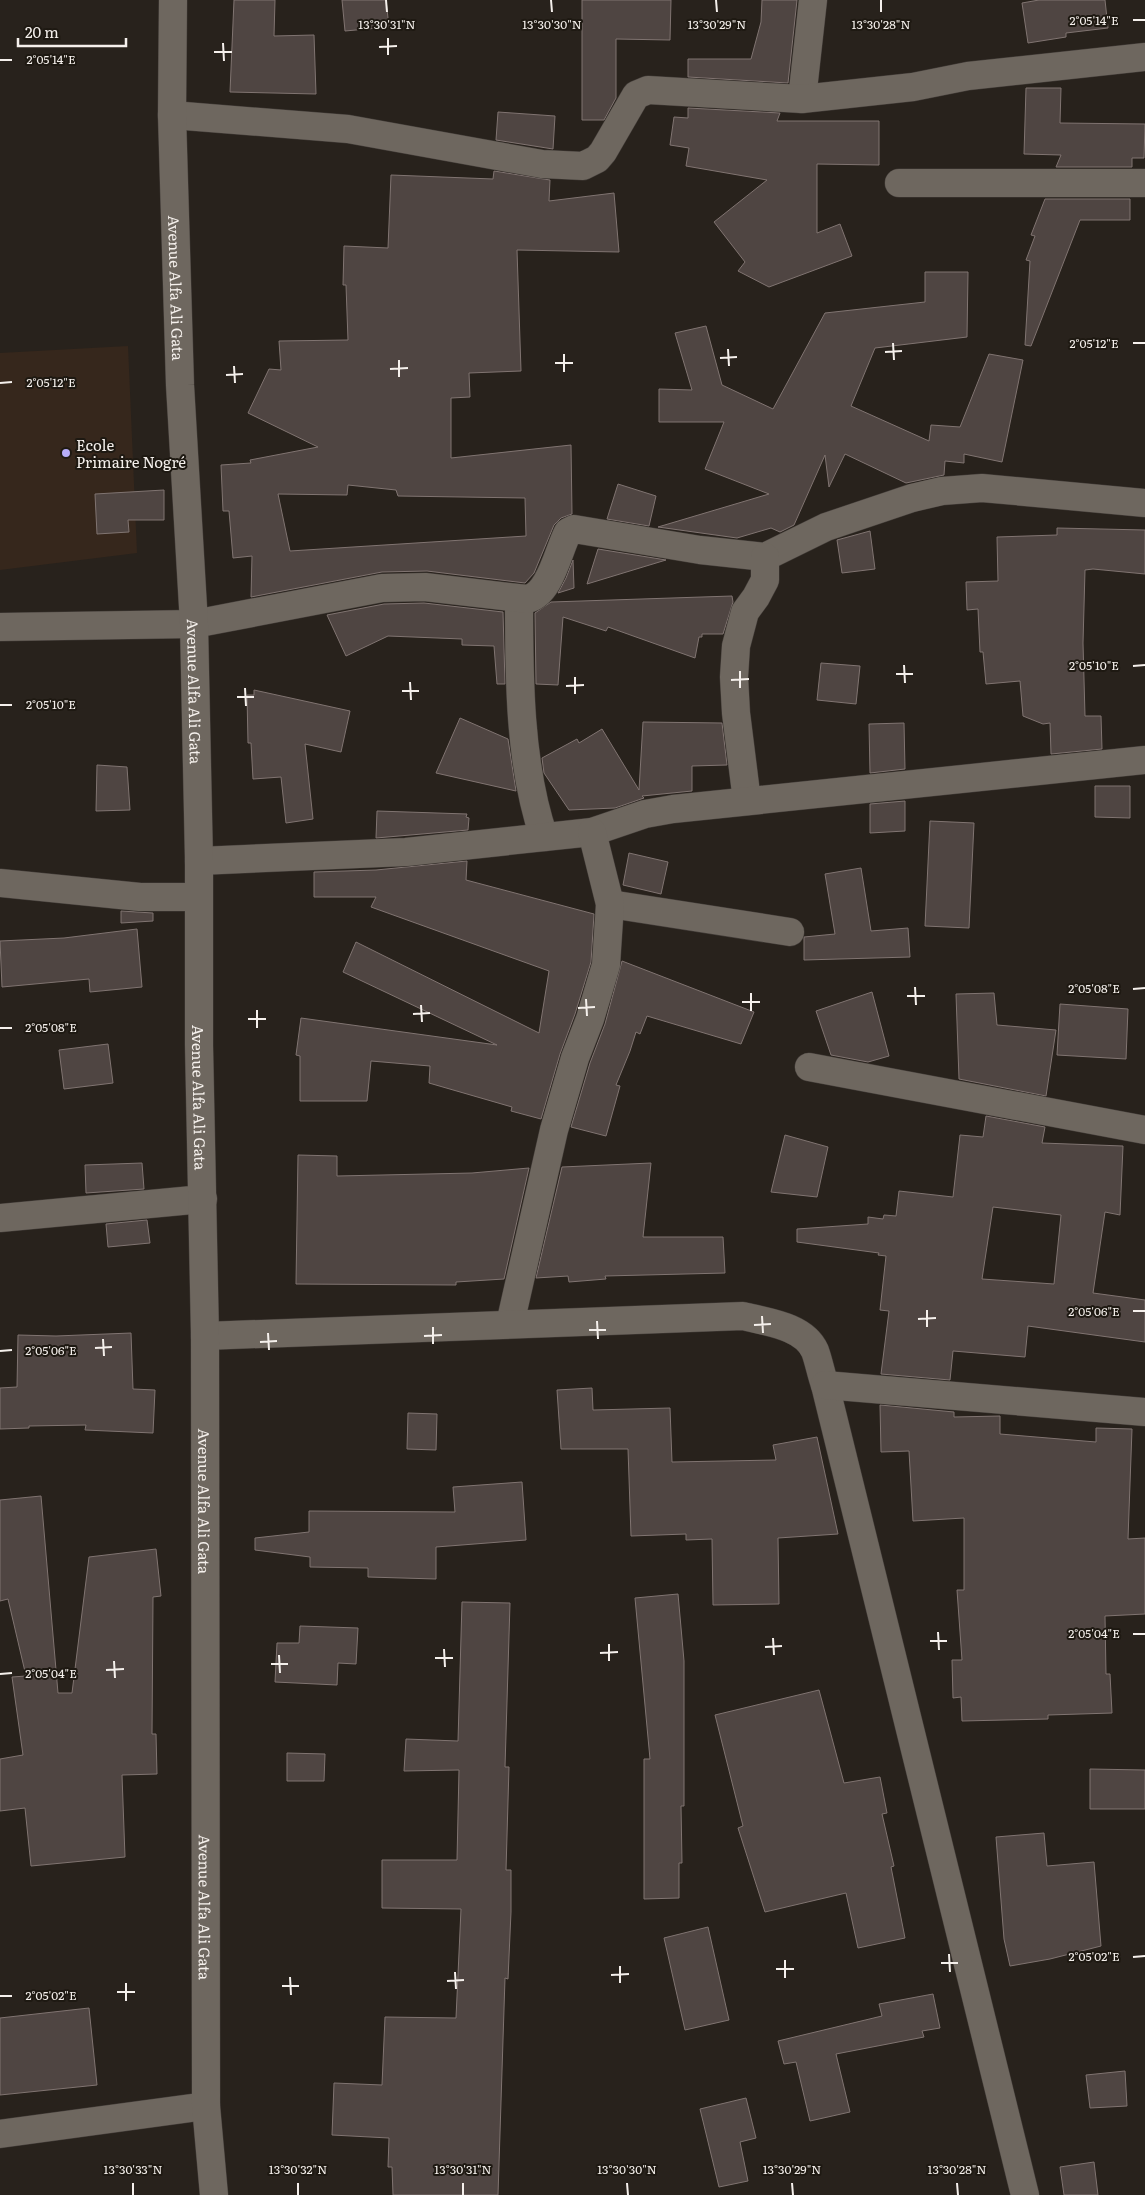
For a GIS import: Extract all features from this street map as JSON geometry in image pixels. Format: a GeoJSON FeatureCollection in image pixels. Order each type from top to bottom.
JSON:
{"type":"FeatureCollection","features":[{"type":"Feature","properties":{"kind":"street","name":"Avenue Alfa Ali Gata"},"geometry":{"type":"LineString","coordinates":[[173,0],[172,115],[180,386],[194,624],[199,861],[199,1045],[205,1336],[206,2106],[214,2195]]}},
{"type":"Feature","properties":{"kind":"street"},"geometry":{"type":"LineString","coordinates":[[802,99],[812,0]]}},
{"type":"Feature","properties":{"kind":"street"},"geometry":{"type":"LineString","coordinates":[[172,115],[348,129],[542,164],[583,166],[592,163],[603,152],[636,95],[644,90],[802,99],[913,87],[968,76],[1145,56]]}},
{"type":"Feature","properties":{"kind":"street"},"geometry":{"type":"LineString","coordinates":[[898,183],[1145,183]]}},
{"type":"Feature","properties":{"kind":"street"},"geometry":{"type":"LineString","coordinates":[[0,627],[194,624],[382,588],[425,587],[520,599],[535,598],[544,589],[568,532],[574,529],[700,550],[765,557],[826,527],[912,498],[950,490],[982,488],[1145,503]]}},
{"type":"Feature","properties":{"kind":"street"},"geometry":{"type":"LineString","coordinates":[[747,801],[736,714],[734,677],[736,646],[745,612],[765,580],[765,557]]}},
{"type":"Feature","properties":{"kind":"street"},"geometry":{"type":"LineString","coordinates":[[520,599],[521,698],[528,769],[536,814],[544,837]]}},
{"type":"Feature","properties":{"kind":"street"},"geometry":{"type":"LineString","coordinates":[[199,861],[406,852],[592,832],[645,814],[747,801],[1145,760]]}},
{"type":"Feature","properties":{"kind":"street"},"geometry":{"type":"LineString","coordinates":[[510,1324],[554,1130],[575,1058],[590,1020],[606,966],[610,904],[592,832]]}},
{"type":"Feature","properties":{"kind":"street"},"geometry":{"type":"LineString","coordinates":[[0,883],[140,897],[198,897]]}},
{"type":"Feature","properties":{"kind":"street"},"geometry":{"type":"LineString","coordinates":[[610,904],[790,932]]}},
{"type":"Feature","properties":{"kind":"street"},"geometry":{"type":"LineString","coordinates":[[809,1067],[1145,1130]]}},
{"type":"Feature","properties":{"kind":"street"},"geometry":{"type":"LineString","coordinates":[[0,1218],[203,1198]]}},
{"type":"Feature","properties":{"kind":"street"},"geometry":{"type":"LineString","coordinates":[[205,1336],[743,1316],[792,1329],[810,1342],[825,1385],[1025,2195]]}},
{"type":"Feature","properties":{"kind":"street"},"geometry":{"type":"LineString","coordinates":[[825,1385],[1145,1412]]}},
{"type":"Feature","properties":{"kind":"street"},"geometry":{"type":"LineString","coordinates":[[0,2134],[206,2106]]}},
{"type":"Feature","properties":{"kind":"shaded area","name":"Ecole Primaire Nogré"},"geometry":{"type":"Polygon","coordinates":[[[128,346],[137,553],[0,570],[0,353],[128,346]]]}},
{"type":"Feature","properties":{"kind":"building"},"geometry":{"type":"Polygon","coordinates":[[[234,0],[275,0],[274,36],[314,35],[316,94],[230,92],[234,0]]]}},
{"type":"Feature","properties":{"kind":"building"},"geometry":{"type":"Polygon","coordinates":[[[342,0],[386,0],[389,27],[345,31],[342,0]]]}},
{"type":"Feature","properties":{"kind":"building"},"geometry":{"type":"Polygon","coordinates":[[[582,0],[671,0],[670,40],[616,39],[616,98],[604,120],[582,120],[582,0]]]}},
{"type":"Feature","properties":{"kind":"building"},"geometry":{"type":"Polygon","coordinates":[[[762,0],[797,0],[788,83],[688,77],[688,59],[751,59],[761,22],[762,0]]]}},
{"type":"Feature","properties":{"kind":"building"},"geometry":{"type":"Polygon","coordinates":[[[1039,0],[1105,0],[1108,28],[1066,33],[1066,37],[1028,43],[1022,3],[1039,0]]]}},
{"type":"Feature","properties":{"kind":"building"},"geometry":{"type":"Polygon","coordinates":[[[1026,88],[1061,88],[1060,123],[1145,124],[1144,158],[1132,158],[1132,167],[1056,167],[1061,155],[1024,154],[1026,88]]]}},
{"type":"Feature","properties":{"kind":"building"},"geometry":{"type":"Polygon","coordinates":[[[688,108],[780,113],[777,121],[879,121],[879,165],[817,164],[817,233],[840,224],[852,256],[769,287],[738,271],[745,262],[714,222],[767,180],[686,166],[689,148],[670,145],[674,117],[688,118],[688,108]]]}},
{"type":"Feature","properties":{"kind":"building"},"geometry":{"type":"Polygon","coordinates":[[[498,112],[555,116],[553,149],[496,140],[498,112]]]}},
{"type":"Feature","properties":{"kind":"building"},"geometry":{"type":"Polygon","coordinates":[[[494,171],[550,180],[549,201],[614,193],[619,252],[517,250],[521,371],[469,373],[470,397],[451,398],[451,458],[571,445],[572,514],[561,518],[554,525],[534,573],[525,583],[427,571],[382,572],[251,597],[252,556],[233,558],[229,511],[223,511],[221,465],[251,463],[250,460],[318,447],[248,413],[269,369],[281,370],[279,341],[348,340],[346,285],[343,285],[344,246],[388,248],[391,175],[493,179],[494,171]],[[348,485],[347,495],[278,494],[290,551],[526,536],[525,498],[398,496],[396,490],[348,485]]]}},
{"type":"Feature","properties":{"kind":"building"},"geometry":{"type":"Polygon","coordinates":[[[1045,199],[1130,199],[1130,220],[1080,220],[1031,346],[1025,345],[1030,261],[1026,260],[1035,236],[1031,235],[1045,199]]]}},
{"type":"Feature","properties":{"kind":"building"},"geometry":{"type":"Polygon","coordinates":[[[925,272],[968,272],[967,337],[875,348],[851,406],[929,441],[931,425],[960,427],[989,354],[1023,360],[1002,462],[964,454],[964,463],[945,461],[944,475],[906,483],[845,454],[829,487],[825,455],[794,525],[780,532],[771,528],[737,538],[658,527],[769,494],[705,469],[724,422],[659,422],[659,389],[692,390],[675,333],[706,326],[722,385],[773,409],[825,313],[925,302],[925,272]]]}},
{"type":"Feature","properties":{"kind":"building"},"geometry":{"type":"Polygon","coordinates":[[[618,484],[656,496],[649,526],[607,519],[618,484]]]}},
{"type":"Feature","properties":{"kind":"building"},"geometry":{"type":"Polygon","coordinates":[[[164,490],[164,520],[128,520],[129,532],[97,534],[95,494],[164,490]]]}},
{"type":"Feature","properties":{"kind":"building"},"geometry":{"type":"Polygon","coordinates":[[[1057,528],[1145,530],[1145,574],[1093,569],[1085,570],[1083,643],[1085,716],[1101,716],[1102,749],[1051,754],[1050,723],[1043,724],[1023,716],[1020,681],[986,684],[983,652],[980,652],[978,609],[967,610],[966,582],[998,581],[997,537],[1057,535],[1057,528]]]}},
{"type":"Feature","properties":{"kind":"building"},"geometry":{"type":"Polygon","coordinates":[[[870,531],[875,569],[842,573],[837,540],[870,531]]]}},
{"type":"Feature","properties":{"kind":"building"},"geometry":{"type":"Polygon","coordinates":[[[598,549],[666,560],[587,584],[598,549]]]}},
{"type":"Feature","properties":{"kind":"building"},"geometry":{"type":"Polygon","coordinates":[[[573,560],[574,588],[558,593],[566,578],[573,560]]]}},
{"type":"Feature","properties":{"kind":"building"},"geometry":{"type":"Polygon","coordinates":[[[732,596],[733,602],[723,634],[702,634],[702,637],[699,637],[695,658],[608,627],[606,631],[563,617],[558,685],[536,684],[535,613],[551,602],[732,596]]]}},
{"type":"Feature","properties":{"kind":"building"},"geometry":{"type":"Polygon","coordinates":[[[424,603],[503,612],[505,684],[497,684],[494,646],[462,645],[462,639],[388,636],[346,656],[327,615],[384,604],[424,603]]]}},
{"type":"Feature","properties":{"kind":"building"},"geometry":{"type":"Polygon","coordinates":[[[821,663],[860,666],[856,704],[817,700],[821,663]]]}},
{"type":"Feature","properties":{"kind":"building"},"geometry":{"type":"Polygon","coordinates":[[[254,690],[350,711],[341,752],[305,744],[313,819],[286,823],[281,777],[253,779],[251,743],[248,743],[247,695],[254,695],[254,690]]]}},
{"type":"Feature","properties":{"kind":"building"},"geometry":{"type":"Polygon","coordinates":[[[460,718],[508,739],[516,791],[436,773],[460,718]]]}},
{"type":"Feature","properties":{"kind":"building"},"geometry":{"type":"Polygon","coordinates":[[[643,722],[722,723],[727,765],[692,766],[692,791],[642,796],[644,798],[615,808],[569,810],[544,773],[542,758],[577,739],[579,743],[602,729],[639,790],[643,722]]]}},
{"type":"Feature","properties":{"kind":"building"},"geometry":{"type":"Polygon","coordinates":[[[904,723],[905,769],[870,773],[869,724],[904,723]]]}},
{"type":"Feature","properties":{"kind":"building"},"geometry":{"type":"Polygon","coordinates":[[[97,765],[127,767],[130,810],[96,811],[97,765]]]}},
{"type":"Feature","properties":{"kind":"building"},"geometry":{"type":"Polygon","coordinates":[[[1095,786],[1130,786],[1130,818],[1095,817],[1095,786]]]}},
{"type":"Feature","properties":{"kind":"building"},"geometry":{"type":"Polygon","coordinates":[[[905,801],[905,831],[870,833],[870,804],[905,801]]]}},
{"type":"Feature","properties":{"kind":"building"},"geometry":{"type":"Polygon","coordinates":[[[377,811],[467,814],[466,817],[469,818],[468,830],[376,838],[377,811]]]}},
{"type":"Feature","properties":{"kind":"building"},"geometry":{"type":"Polygon","coordinates":[[[930,821],[974,823],[969,928],[925,926],[930,821]]]}},
{"type":"Feature","properties":{"kind":"building"},"geometry":{"type":"Polygon","coordinates":[[[629,853],[668,862],[661,894],[623,885],[629,853]]]}},
{"type":"Feature","properties":{"kind":"building"},"geometry":{"type":"Polygon","coordinates":[[[467,861],[466,880],[594,914],[591,962],[560,1054],[541,1119],[511,1111],[512,1107],[429,1083],[430,1066],[371,1061],[367,1101],[300,1101],[300,1056],[296,1055],[301,1018],[497,1045],[343,972],[356,942],[539,1033],[549,971],[371,907],[376,897],[314,897],[314,872],[376,870],[467,861]]]}},
{"type":"Feature","properties":{"kind":"building"},"geometry":{"type":"Polygon","coordinates":[[[861,868],[871,931],[908,928],[910,957],[804,960],[804,937],[835,934],[825,874],[861,868]]]}},
{"type":"Feature","properties":{"kind":"building"},"geometry":{"type":"Polygon","coordinates":[[[121,911],[153,913],[153,921],[121,923],[121,911]]]}},
{"type":"Feature","properties":{"kind":"building"},"geometry":{"type":"Polygon","coordinates":[[[137,929],[142,987],[90,992],[89,979],[2,987],[0,941],[64,938],[137,929]]]}},
{"type":"Feature","properties":{"kind":"building"},"geometry":{"type":"Polygon","coordinates":[[[622,961],[754,1012],[741,1044],[647,1016],[640,1034],[636,1032],[616,1085],[620,1086],[606,1136],[571,1127],[590,1063],[605,1024],[622,961]]]}},
{"type":"Feature","properties":{"kind":"building"},"geometry":{"type":"Polygon","coordinates":[[[872,992],[889,1056],[868,1062],[831,1055],[816,1011],[872,992]]]}},
{"type":"Feature","properties":{"kind":"building"},"geometry":{"type":"Polygon","coordinates":[[[994,993],[997,1025],[1056,1030],[1046,1096],[959,1079],[956,994],[994,993]]]}},
{"type":"Feature","properties":{"kind":"building"},"geometry":{"type":"Polygon","coordinates":[[[1060,1004],[1128,1009],[1126,1059],[1057,1055],[1060,1004]]]}},
{"type":"Feature","properties":{"kind":"building"},"geometry":{"type":"Polygon","coordinates":[[[108,1044],[113,1083],[64,1089],[59,1050],[108,1044]]]}},
{"type":"Feature","properties":{"kind":"building"},"geometry":{"type":"Polygon","coordinates":[[[986,1116],[1045,1127],[1042,1143],[1123,1146],[1120,1215],[1105,1212],[1093,1293],[1145,1300],[1145,1342],[1028,1326],[1025,1357],[953,1351],[950,1380],[881,1374],[889,1311],[880,1310],[886,1256],[878,1255],[879,1253],[797,1242],[797,1229],[868,1224],[868,1217],[883,1219],[884,1215],[896,1216],[899,1191],[953,1197],[960,1135],[983,1137],[986,1116]],[[993,1207],[982,1279],[1054,1284],[1061,1215],[993,1207]]]}},
{"type":"Feature","properties":{"kind":"building"},"geometry":{"type":"Polygon","coordinates":[[[785,1135],[828,1147],[817,1197],[771,1192],[785,1135]]]}},
{"type":"Feature","properties":{"kind":"building"},"geometry":{"type":"Polygon","coordinates":[[[298,1155],[337,1156],[337,1176],[472,1173],[529,1168],[504,1279],[456,1282],[456,1285],[296,1284],[298,1155]]]}},
{"type":"Feature","properties":{"kind":"building"},"geometry":{"type":"Polygon","coordinates":[[[142,1163],[144,1189],[86,1193],[85,1165],[142,1163]]]}},
{"type":"Feature","properties":{"kind":"building"},"geometry":{"type":"Polygon","coordinates":[[[651,1163],[643,1237],[723,1237],[725,1273],[605,1276],[606,1279],[569,1282],[568,1276],[536,1278],[562,1167],[651,1163]]]}},
{"type":"Feature","properties":{"kind":"building"},"geometry":{"type":"Polygon","coordinates":[[[147,1220],[150,1243],[108,1247],[106,1224],[147,1220]]]}},
{"type":"Feature","properties":{"kind":"building"},"geometry":{"type":"Polygon","coordinates":[[[131,1333],[133,1389],[155,1390],[153,1433],[85,1430],[86,1425],[29,1426],[29,1428],[0,1429],[0,1388],[17,1387],[18,1335],[56,1336],[131,1333]]]}},
{"type":"Feature","properties":{"kind":"building"},"geometry":{"type":"Polygon","coordinates":[[[592,1388],[593,1410],[670,1408],[672,1462],[776,1460],[773,1445],[817,1437],[838,1534],[778,1538],[779,1604],[713,1605],[712,1539],[686,1540],[686,1534],[631,1536],[628,1449],[561,1449],[557,1390],[592,1388]]]}},
{"type":"Feature","properties":{"kind":"building"},"geometry":{"type":"Polygon","coordinates":[[[880,1405],[954,1412],[954,1417],[1000,1416],[1000,1434],[1096,1442],[1096,1428],[1132,1429],[1128,1539],[1145,1538],[1145,1614],[1105,1616],[1106,1674],[1110,1674],[1112,1713],[1048,1715],[1048,1719],[962,1721],[961,1697],[953,1698],[952,1660],[962,1660],[957,1590],[964,1590],[964,1518],[913,1521],[909,1451],[881,1452],[880,1405]]]}},
{"type":"Feature","properties":{"kind":"building"},"geometry":{"type":"Polygon","coordinates":[[[408,1413],[437,1414],[436,1450],[407,1449],[408,1413]]]}},
{"type":"Feature","properties":{"kind":"building"},"geometry":{"type":"Polygon","coordinates":[[[522,1482],[526,1540],[436,1547],[436,1579],[368,1577],[368,1568],[310,1567],[310,1557],[255,1550],[255,1538],[309,1532],[309,1511],[455,1512],[453,1487],[522,1482]]]}},
{"type":"Feature","properties":{"kind":"building"},"geometry":{"type":"Polygon","coordinates":[[[41,1496],[58,1693],[72,1693],[89,1557],[156,1549],[161,1596],[153,1597],[152,1734],[156,1734],[157,1774],[122,1775],[125,1857],[31,1866],[25,1808],[0,1811],[0,1759],[23,1755],[12,1677],[26,1676],[8,1599],[0,1601],[0,1500],[41,1496]]]}},
{"type":"Feature","properties":{"kind":"building"},"geometry":{"type":"Polygon","coordinates":[[[678,1594],[684,1661],[684,1806],[681,1806],[682,1863],[679,1863],[679,1898],[644,1899],[644,1759],[650,1759],[635,1598],[678,1594]]]}},
{"type":"Feature","properties":{"kind":"building"},"geometry":{"type":"Polygon","coordinates":[[[462,1602],[510,1603],[505,1767],[509,1767],[506,1870],[511,1870],[511,1912],[508,1979],[505,1978],[498,2195],[393,2195],[392,2167],[388,2167],[389,2138],[332,2135],[334,2083],[382,2085],[385,2017],[456,2018],[461,1909],[382,1908],[382,1860],[457,1860],[459,1770],[404,1771],[406,1739],[458,1741],[462,1602]]]}},
{"type":"Feature","properties":{"kind":"building"},"geometry":{"type":"Polygon","coordinates":[[[300,1626],[358,1628],[356,1664],[338,1663],[337,1685],[275,1682],[277,1643],[299,1643],[300,1626]]]}},
{"type":"Feature","properties":{"kind":"building"},"geometry":{"type":"Polygon","coordinates":[[[819,1690],[844,1783],[880,1777],[887,1813],[882,1814],[894,1866],[891,1867],[905,1938],[858,1948],[846,1893],[765,1912],[738,1828],[743,1826],[715,1715],[819,1690]]]}},
{"type":"Feature","properties":{"kind":"building"},"geometry":{"type":"Polygon","coordinates":[[[287,1753],[325,1754],[324,1781],[287,1781],[287,1753]]]}},
{"type":"Feature","properties":{"kind":"building"},"geometry":{"type":"Polygon","coordinates":[[[1090,1769],[1145,1770],[1145,1809],[1090,1809],[1090,1769]]]}},
{"type":"Feature","properties":{"kind":"building"},"geometry":{"type":"Polygon","coordinates":[[[1044,1833],[1047,1866],[1094,1862],[1101,1946],[1050,1959],[1010,1966],[1004,1939],[996,1837],[1044,1833]]]}},
{"type":"Feature","properties":{"kind":"building"},"geometry":{"type":"Polygon","coordinates":[[[708,1927],[729,2020],[685,2030],[664,1938],[708,1927]]]}},
{"type":"Feature","properties":{"kind":"building"},"geometry":{"type":"Polygon","coordinates":[[[933,1994],[940,2028],[922,2031],[924,2037],[836,2054],[850,2112],[810,2121],[796,2062],[784,2064],[778,2041],[882,2016],[879,2004],[933,1994]]]}},
{"type":"Feature","properties":{"kind":"building"},"geometry":{"type":"Polygon","coordinates":[[[89,2008],[97,2085],[0,2095],[0,2018],[89,2008]]]}},
{"type":"Feature","properties":{"kind":"building"},"geometry":{"type":"Polygon","coordinates":[[[1125,2071],[1127,2106],[1090,2108],[1086,2075],[1125,2071]]]}},
{"type":"Feature","properties":{"kind":"building"},"geometry":{"type":"Polygon","coordinates":[[[746,2098],[756,2138],[740,2142],[748,2181],[719,2187],[700,2109],[746,2098]]]}},
{"type":"Feature","properties":{"kind":"building"},"geometry":{"type":"Polygon","coordinates":[[[1094,2162],[1098,2195],[1064,2195],[1060,2167],[1094,2162]]]}},
{"type":"Feature","properties":{"kind":"place","name":"Ecole Primaire Nogré"},"geometry":{"type":"Point","coordinates":[66,453]}}]}
